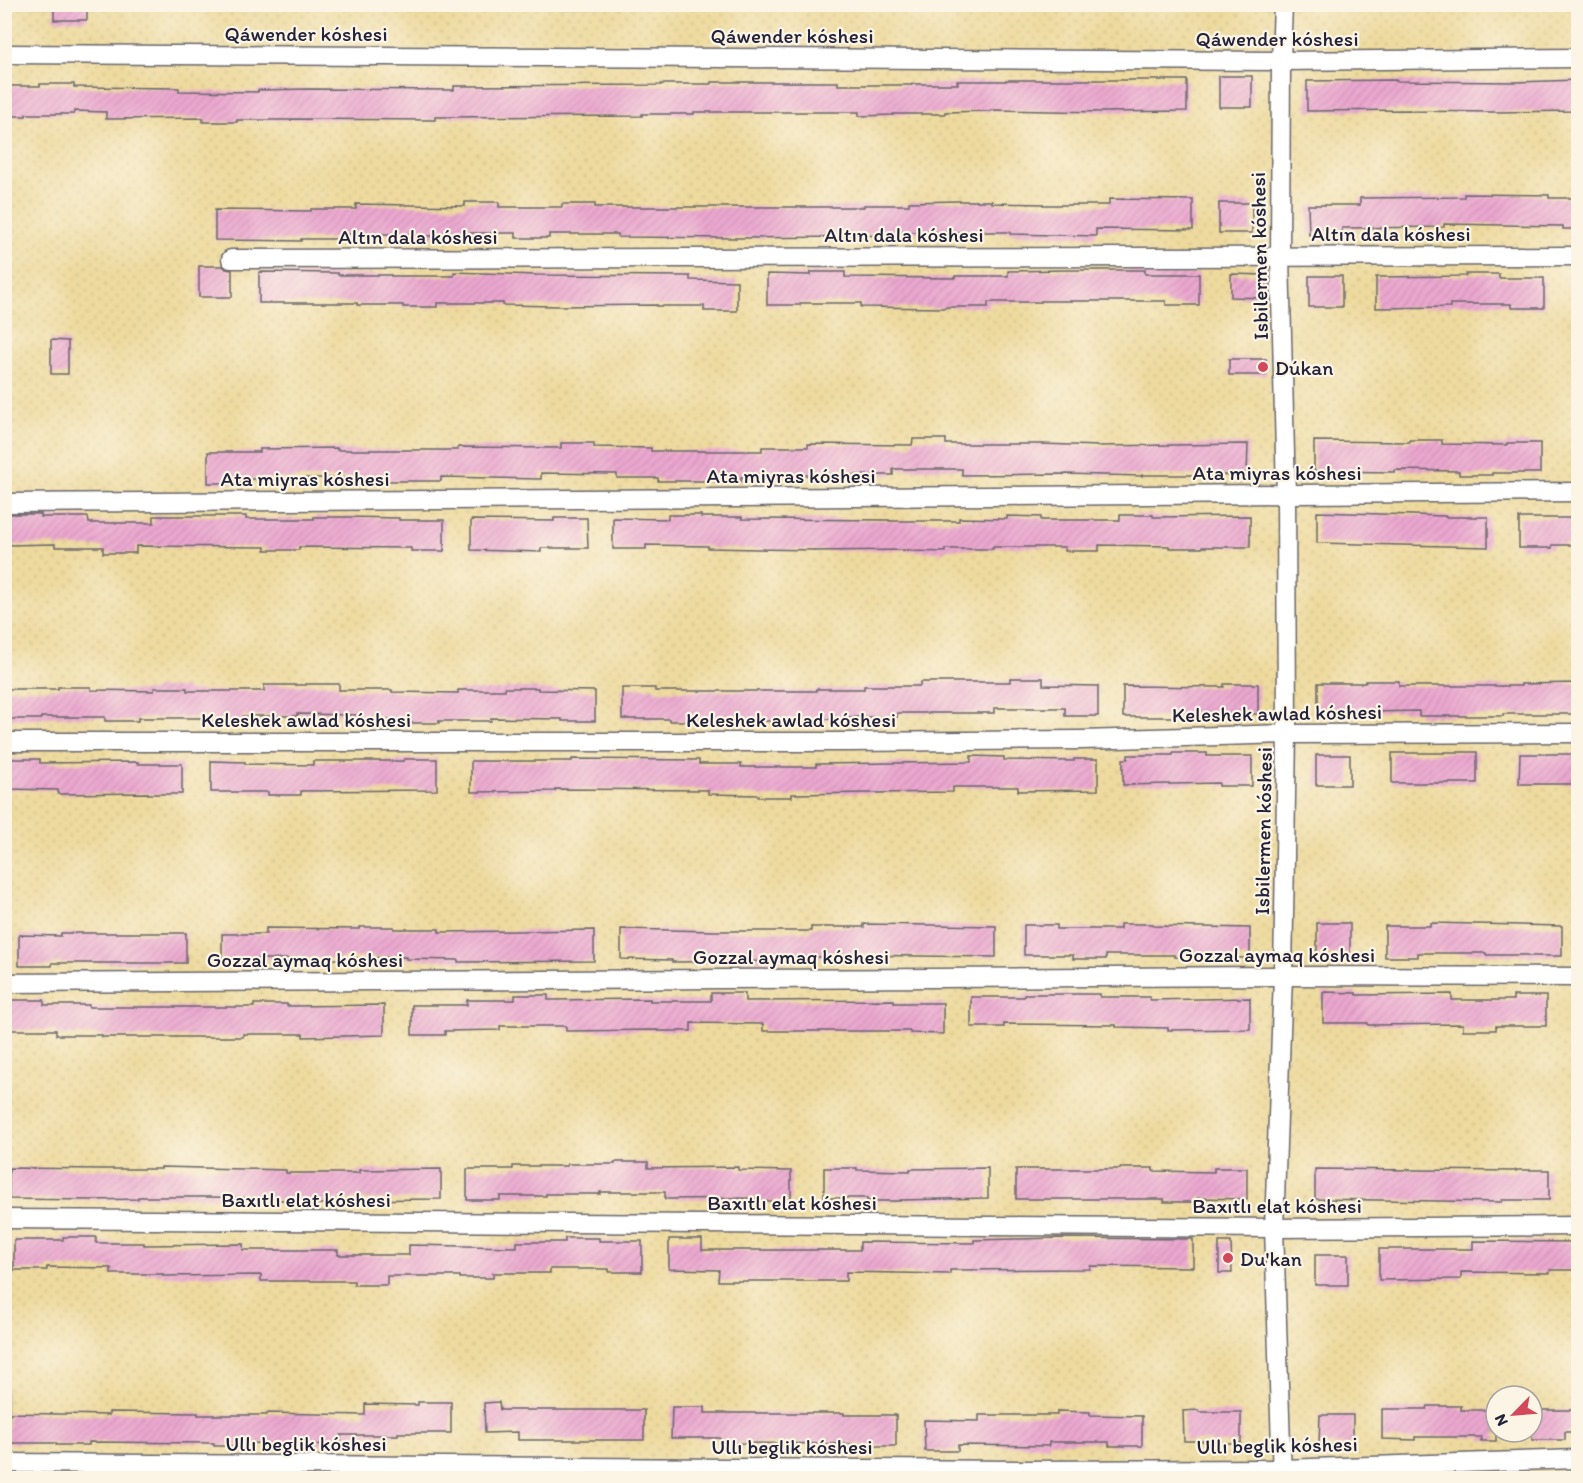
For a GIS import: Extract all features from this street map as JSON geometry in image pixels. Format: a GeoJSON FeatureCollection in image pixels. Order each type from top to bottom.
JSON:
{"type":"FeatureCollection","features":[{"type":"Feature","properties":{"kind":"street","name":"Isbilermen kóshesi"},"geometry":{"type":"LineString","coordinates":[[1282,1474],[1274,1228],[1283,976],[1287,734],[1286,494],[1280,256],[1283,4]]}},
{"type":"Feature","properties":{"kind":"street","name":"Qáwender kóshesi"},"geometry":{"type":"LineString","coordinates":[[4,54],[1281,61],[1578,58]]}},
{"type":"Feature","properties":{"kind":"street","name":"Altın dala kóshesi"},"geometry":{"type":"LineString","coordinates":[[231,259],[1578,256]]}},
{"type":"Feature","properties":{"kind":"street","name":"Ata miyras kóshesi"},"geometry":{"type":"LineString","coordinates":[[4,502],[1578,492]]}},
{"type":"Feature","properties":{"kind":"street","name":"Keleshek awlad kóshesi"},"geometry":{"type":"LineString","coordinates":[[4,742],[848,742],[1082,740],[1287,734],[1578,734]]}},
{"type":"Feature","properties":{"kind":"street","name":"Gozzal aymaq kóshesi"},"geometry":{"type":"LineString","coordinates":[[4,983],[1283,976],[1578,978]]}},
{"type":"Feature","properties":{"kind":"street","name":"Baxıtlı elat kóshesi"},"geometry":{"type":"LineString","coordinates":[[4,1220],[1274,1228],[1578,1226]]}},
{"type":"Feature","properties":{"kind":"street","name":"Ullı beglik kóshesi"},"geometry":{"type":"LineString","coordinates":[[4,1463],[1282,1474],[1578,1459]]}},
{"type":"Feature","properties":{"kind":"sand"},"geometry":{"type":"Polygon","coordinates":[[[5,5],[1578,5],[1578,1478],[5,1478],[5,5]]]}},
{"type":"Feature","properties":{"kind":"building"},"geometry":{"type":"Polygon","coordinates":[[[54,4],[87,4],[87,20],[54,20],[54,4]]]}},
{"type":"Feature","properties":{"kind":"building"},"geometry":{"type":"Polygon","coordinates":[[[1219,76],[1252,76],[1252,107],[1219,107],[1219,76]]]}},
{"type":"Feature","properties":{"kind":"building"},"geometry":{"type":"Polygon","coordinates":[[[1006,80],[1187,80],[1187,111],[991,110],[945,112],[945,114],[859,116],[859,112],[694,112],[694,114],[642,114],[642,116],[435,117],[435,120],[291,119],[237,120],[237,122],[203,122],[203,118],[106,119],[106,112],[74,111],[74,114],[4,116],[4,86],[40,86],[40,84],[74,84],[74,87],[179,88],[179,91],[258,92],[258,90],[310,89],[454,90],[454,86],[661,85],[711,84],[711,82],[838,82],[838,85],[912,85],[1006,80]]]}},
{"type":"Feature","properties":{"kind":"building"},"geometry":{"type":"Polygon","coordinates":[[[1578,80],[1578,111],[1307,111],[1307,81],[1514,82],[1578,80]]]}},
{"type":"Feature","properties":{"kind":"building"},"geometry":{"type":"Polygon","coordinates":[[[1464,194],[1549,195],[1549,198],[1578,198],[1578,229],[1563,229],[1563,226],[1444,224],[1444,227],[1342,228],[1342,235],[1309,235],[1308,205],[1360,205],[1360,198],[1464,197],[1464,194]]]}},
{"type":"Feature","properties":{"kind":"building"},"geometry":{"type":"Polygon","coordinates":[[[1109,199],[1193,200],[1193,230],[1096,229],[1096,236],[1010,234],[1010,232],[897,232],[897,236],[851,235],[851,237],[618,237],[618,234],[549,234],[549,238],[516,238],[516,233],[442,233],[442,236],[344,234],[344,239],[301,239],[301,241],[215,240],[215,210],[311,211],[311,209],[356,209],[356,204],[465,206],[465,202],[499,202],[499,207],[562,207],[562,204],[595,204],[595,207],[864,207],[864,205],[909,205],[909,202],[959,201],[1109,205],[1109,199]]]}},
{"type":"Feature","properties":{"kind":"building"},"geometry":{"type":"Polygon","coordinates":[[[1219,203],[1252,203],[1252,233],[1219,233],[1219,203]]]}},
{"type":"Feature","properties":{"kind":"building"},"geometry":{"type":"Polygon","coordinates":[[[199,266],[223,266],[232,270],[232,297],[199,297],[199,266]]]}},
{"type":"Feature","properties":{"kind":"building"},"geometry":{"type":"Polygon","coordinates":[[[1145,270],[1145,274],[1199,274],[1199,305],[1166,305],[1166,301],[1041,301],[988,302],[988,307],[945,308],[861,307],[861,303],[767,305],[767,274],[811,275],[811,272],[845,272],[845,277],[955,278],[955,276],[1008,276],[1008,271],[1145,270]]]}},
{"type":"Feature","properties":{"kind":"building"},"geometry":{"type":"Polygon","coordinates":[[[259,272],[391,276],[454,276],[454,272],[690,276],[690,280],[737,281],[737,311],[704,311],[704,306],[657,305],[557,306],[437,303],[437,307],[403,307],[403,305],[357,305],[357,303],[259,303],[259,272]]]}},
{"type":"Feature","properties":{"kind":"building"},"geometry":{"type":"Polygon","coordinates":[[[1231,274],[1265,275],[1265,298],[1231,297],[1231,274]]]}},
{"type":"Feature","properties":{"kind":"building"},"geometry":{"type":"Polygon","coordinates":[[[1466,274],[1499,274],[1499,278],[1544,278],[1544,308],[1511,308],[1511,304],[1450,304],[1450,307],[1376,308],[1376,277],[1466,276],[1466,274]]]}},
{"type":"Feature","properties":{"kind":"building"},"geometry":{"type":"Polygon","coordinates":[[[1309,276],[1342,276],[1342,307],[1309,307],[1309,276]]]}},
{"type":"Feature","properties":{"kind":"building"},"geometry":{"type":"Polygon","coordinates":[[[51,340],[68,341],[68,374],[51,374],[51,340]]]}},
{"type":"Feature","properties":{"kind":"building"},"geometry":{"type":"Polygon","coordinates":[[[1229,359],[1266,359],[1266,375],[1229,375],[1229,359]]]}},
{"type":"Feature","properties":{"kind":"building"},"geometry":{"type":"Polygon","coordinates":[[[913,439],[946,439],[946,444],[1099,446],[1248,444],[1247,475],[962,475],[962,469],[893,469],[893,475],[741,477],[741,481],[658,481],[658,478],[617,478],[617,474],[541,473],[541,479],[441,477],[441,481],[358,481],[358,478],[294,478],[242,479],[242,483],[208,483],[208,452],[337,448],[337,450],[458,450],[458,447],[561,448],[561,443],[594,443],[594,447],[651,448],[651,451],[762,451],[762,447],[808,447],[808,444],[912,445],[913,439]]]}},
{"type":"Feature","properties":{"kind":"building"},"geometry":{"type":"Polygon","coordinates":[[[1409,440],[1442,440],[1442,444],[1540,443],[1540,473],[1459,475],[1459,471],[1314,471],[1314,441],[1409,442],[1409,440]]]}},
{"type":"Feature","properties":{"kind":"building"},"geometry":{"type":"Polygon","coordinates":[[[1317,512],[1488,517],[1488,547],[1317,543],[1317,512]]]}},
{"type":"Feature","properties":{"kind":"building"},"geometry":{"type":"Polygon","coordinates":[[[8,514],[88,517],[89,523],[154,523],[154,516],[444,520],[444,551],[411,551],[411,548],[299,547],[299,550],[265,550],[265,547],[136,546],[136,553],[103,553],[103,547],[55,547],[55,544],[7,545],[8,514]]]}},
{"type":"Feature","properties":{"kind":"building"},"geometry":{"type":"Polygon","coordinates":[[[668,515],[742,517],[742,519],[889,521],[959,521],[959,518],[1007,519],[1007,516],[1041,517],[1041,520],[1120,520],[1120,515],[1250,516],[1250,547],[1169,548],[1169,546],[1099,545],[1099,551],[1065,551],[1065,547],[993,547],[993,549],[945,549],[945,552],[814,551],[646,545],[646,549],[613,549],[613,518],[668,519],[668,515]]]}},
{"type":"Feature","properties":{"kind":"building"},"geometry":{"type":"Polygon","coordinates":[[[554,518],[587,518],[588,548],[541,548],[541,552],[471,550],[471,520],[554,521],[554,518]]]}},
{"type":"Feature","properties":{"kind":"building"},"geometry":{"type":"Polygon","coordinates":[[[1519,518],[1578,518],[1578,545],[1519,548],[1519,518]]]}},
{"type":"Feature","properties":{"kind":"building"},"geometry":{"type":"Polygon","coordinates":[[[1010,678],[1043,678],[1043,685],[1098,686],[1098,716],[1065,716],[1065,708],[994,708],[994,713],[897,713],[897,717],[796,719],[796,721],[622,719],[622,688],[655,688],[655,691],[816,691],[816,689],[864,689],[864,686],[920,686],[920,682],[1010,682],[1010,678]]]}},
{"type":"Feature","properties":{"kind":"building"},"geometry":{"type":"Polygon","coordinates":[[[1365,681],[1399,681],[1399,686],[1521,686],[1521,684],[1578,683],[1578,714],[1419,716],[1419,711],[1318,713],[1318,683],[1365,683],[1365,681]]]}},
{"type":"Feature","properties":{"kind":"building"},"geometry":{"type":"Polygon","coordinates":[[[339,684],[339,690],[392,690],[392,692],[458,693],[458,690],[505,690],[505,688],[595,691],[595,721],[491,718],[491,721],[406,723],[406,720],[358,720],[358,715],[297,714],[297,716],[243,716],[243,722],[209,722],[209,718],[138,718],[138,721],[105,721],[105,717],[8,719],[8,689],[91,687],[91,690],[154,691],[154,688],[187,688],[187,691],[264,691],[264,685],[339,684]]]}},
{"type":"Feature","properties":{"kind":"building"},"geometry":{"type":"Polygon","coordinates":[[[1224,684],[1258,684],[1258,714],[1123,717],[1123,686],[1224,687],[1224,684]]]}},
{"type":"Feature","properties":{"kind":"building"},"geometry":{"type":"Polygon","coordinates":[[[1477,752],[1477,783],[1392,783],[1392,753],[1477,752]]]}},
{"type":"Feature","properties":{"kind":"building"},"geometry":{"type":"Polygon","coordinates":[[[1173,753],[1252,756],[1252,786],[1219,786],[1219,783],[1123,785],[1123,759],[1128,759],[1128,755],[1173,755],[1173,753]]]}},
{"type":"Feature","properties":{"kind":"building"},"geometry":{"type":"Polygon","coordinates":[[[1520,754],[1578,754],[1578,784],[1519,784],[1520,754]]]}},
{"type":"Feature","properties":{"kind":"building"},"geometry":{"type":"Polygon","coordinates":[[[1316,755],[1350,755],[1350,785],[1316,785],[1316,755]]]}},
{"type":"Feature","properties":{"kind":"building"},"geometry":{"type":"Polygon","coordinates":[[[971,756],[1004,757],[1004,760],[1098,759],[1098,790],[1018,791],[1018,787],[953,787],[953,792],[792,794],[792,797],[708,794],[708,790],[555,789],[555,791],[471,792],[471,761],[699,760],[699,764],[741,764],[741,767],[816,767],[816,764],[971,762],[971,756]]]}},
{"type":"Feature","properties":{"kind":"building"},"geometry":{"type":"Polygon","coordinates":[[[7,759],[40,759],[40,763],[182,764],[182,794],[58,794],[58,790],[7,789],[7,759]]]}},
{"type":"Feature","properties":{"kind":"building"},"geometry":{"type":"Polygon","coordinates":[[[404,759],[437,759],[437,790],[301,791],[301,795],[268,795],[268,792],[211,792],[211,761],[313,765],[313,761],[404,761],[404,759]]]}},
{"type":"Feature","properties":{"kind":"building"},"geometry":{"type":"Polygon","coordinates":[[[1317,923],[1350,923],[1350,954],[1317,954],[1317,923]]]}},
{"type":"Feature","properties":{"kind":"building"},"geometry":{"type":"Polygon","coordinates":[[[1430,923],[1562,926],[1562,956],[1418,953],[1418,957],[1385,957],[1385,926],[1430,926],[1430,923]]]}},
{"type":"Feature","properties":{"kind":"building"},"geometry":{"type":"Polygon","coordinates":[[[864,924],[996,926],[996,957],[844,955],[844,957],[794,957],[794,961],[672,962],[672,960],[621,959],[621,929],[811,931],[811,927],[864,927],[864,924]]]}},
{"type":"Feature","properties":{"kind":"building"},"geometry":{"type":"Polygon","coordinates":[[[1120,924],[1250,928],[1250,958],[1106,955],[1106,959],[1073,959],[1073,955],[1024,955],[1024,925],[1057,925],[1057,929],[1120,929],[1120,924]]]}},
{"type":"Feature","properties":{"kind":"building"},"geometry":{"type":"Polygon","coordinates":[[[360,927],[439,929],[439,932],[594,930],[594,961],[458,962],[458,960],[406,959],[406,957],[256,959],[256,964],[222,964],[222,934],[266,934],[266,928],[360,929],[360,927]]]}},
{"type":"Feature","properties":{"kind":"building"},"geometry":{"type":"Polygon","coordinates":[[[61,933],[186,933],[186,963],[52,963],[52,966],[19,966],[19,935],[61,936],[61,933]]]}},
{"type":"Feature","properties":{"kind":"building"},"geometry":{"type":"Polygon","coordinates":[[[1323,992],[1356,993],[1356,995],[1452,994],[1452,1000],[1513,1000],[1513,996],[1546,996],[1546,1026],[1496,1026],[1496,1030],[1463,1030],[1463,1024],[1323,1023],[1323,992]]]}},
{"type":"Feature","properties":{"kind":"building"},"geometry":{"type":"Polygon","coordinates":[[[711,993],[745,993],[745,1001],[894,1000],[894,1003],[943,1003],[943,1034],[910,1033],[910,1031],[763,1031],[763,1024],[691,1023],[691,1031],[566,1031],[566,1026],[500,1026],[500,1030],[445,1031],[445,1035],[412,1035],[412,1005],[467,1005],[467,1000],[515,1000],[515,995],[548,995],[548,1000],[711,1001],[711,993]]]}},
{"type":"Feature","properties":{"kind":"building"},"geometry":{"type":"Polygon","coordinates":[[[1024,994],[1100,994],[1100,997],[1150,997],[1150,1000],[1250,998],[1250,1029],[1168,1030],[1168,1028],[1116,1027],[1116,1025],[1004,1024],[1004,1027],[971,1027],[971,997],[1024,997],[1024,994]]]}},
{"type":"Feature","properties":{"kind":"building"},"geometry":{"type":"Polygon","coordinates":[[[10,1000],[44,1000],[44,1005],[89,1005],[89,1007],[254,1007],[254,1004],[384,1005],[384,1035],[303,1037],[303,1034],[243,1034],[243,1037],[102,1037],[102,1035],[56,1035],[56,1030],[10,1030],[10,1000]]]}},
{"type":"Feature","properties":{"kind":"building"},"geometry":{"type":"Polygon","coordinates":[[[615,1162],[648,1162],[648,1168],[738,1167],[738,1170],[791,1171],[791,1201],[758,1201],[758,1198],[665,1199],[665,1192],[546,1194],[546,1196],[500,1196],[500,1200],[467,1200],[467,1169],[513,1169],[513,1166],[567,1166],[567,1164],[615,1164],[615,1162]]]}},
{"type":"Feature","properties":{"kind":"building"},"geometry":{"type":"Polygon","coordinates":[[[161,1167],[286,1170],[286,1173],[359,1173],[359,1170],[441,1169],[441,1199],[336,1200],[336,1204],[303,1204],[303,1200],[209,1197],[138,1197],[138,1199],[91,1200],[9,1199],[9,1168],[161,1169],[161,1167]]]}},
{"type":"Feature","properties":{"kind":"building"},"geometry":{"type":"Polygon","coordinates":[[[824,1168],[910,1171],[910,1169],[988,1168],[988,1198],[867,1201],[867,1198],[824,1198],[824,1168]]]}},
{"type":"Feature","properties":{"kind":"building"},"geometry":{"type":"Polygon","coordinates":[[[1120,1168],[1214,1172],[1214,1168],[1247,1168],[1247,1199],[1197,1198],[1197,1202],[1164,1202],[1164,1199],[1016,1199],[1016,1169],[1120,1168]]]}},
{"type":"Feature","properties":{"kind":"building"},"geometry":{"type":"Polygon","coordinates":[[[1315,1169],[1549,1170],[1549,1200],[1502,1200],[1502,1202],[1315,1199],[1315,1169]]]}},
{"type":"Feature","properties":{"kind":"building"},"geometry":{"type":"Polygon","coordinates":[[[63,1237],[96,1237],[96,1243],[144,1243],[144,1245],[243,1244],[243,1250],[338,1250],[338,1255],[409,1255],[409,1245],[517,1247],[517,1242],[565,1242],[565,1238],[599,1238],[599,1241],[642,1241],[642,1272],[609,1272],[609,1269],[550,1269],[550,1273],[493,1273],[493,1278],[387,1276],[387,1285],[354,1285],[354,1281],[261,1281],[261,1275],[111,1274],[111,1268],[47,1267],[47,1270],[14,1270],[14,1240],[63,1240],[63,1237]]]}},
{"type":"Feature","properties":{"kind":"building"},"geometry":{"type":"Polygon","coordinates":[[[669,1239],[702,1239],[702,1250],[860,1250],[860,1242],[974,1243],[974,1240],[1193,1239],[1193,1267],[1090,1266],[1090,1269],[950,1270],[950,1274],[846,1272],[846,1281],[718,1281],[719,1270],[669,1269],[669,1239]]]}},
{"type":"Feature","properties":{"kind":"building"},"geometry":{"type":"Polygon","coordinates":[[[1473,1241],[1578,1242],[1578,1270],[1550,1270],[1550,1273],[1461,1272],[1461,1279],[1379,1280],[1379,1249],[1473,1249],[1473,1241]]]}},
{"type":"Feature","properties":{"kind":"building"},"geometry":{"type":"Polygon","coordinates":[[[1219,1242],[1231,1242],[1232,1273],[1219,1273],[1219,1242]]]}},
{"type":"Feature","properties":{"kind":"building"},"geometry":{"type":"Polygon","coordinates":[[[1315,1255],[1348,1255],[1348,1285],[1315,1285],[1315,1255]]]}},
{"type":"Feature","properties":{"kind":"building"},"geometry":{"type":"Polygon","coordinates":[[[418,1402],[451,1402],[451,1433],[341,1435],[341,1445],[8,1443],[8,1413],[365,1415],[365,1404],[418,1405],[418,1402]]]}},
{"type":"Feature","properties":{"kind":"building"},"geometry":{"type":"Polygon","coordinates":[[[499,1402],[500,1410],[644,1410],[644,1440],[518,1440],[518,1432],[485,1433],[484,1403],[499,1402]]]}},
{"type":"Feature","properties":{"kind":"building"},"geometry":{"type":"Polygon","coordinates":[[[1428,1406],[1461,1406],[1461,1410],[1484,1410],[1484,1441],[1481,1441],[1481,1437],[1382,1439],[1382,1409],[1427,1409],[1428,1406]]]}},
{"type":"Feature","properties":{"kind":"building"},"geometry":{"type":"Polygon","coordinates":[[[672,1407],[705,1407],[705,1413],[896,1415],[896,1446],[720,1443],[720,1438],[671,1438],[672,1407]]]}},
{"type":"Feature","properties":{"kind":"building"},"geometry":{"type":"Polygon","coordinates":[[[1198,1410],[1199,1412],[1241,1412],[1241,1443],[1184,1441],[1183,1411],[1198,1410]]]}},
{"type":"Feature","properties":{"kind":"building"},"geometry":{"type":"Polygon","coordinates":[[[1544,1410],[1578,1410],[1578,1432],[1565,1432],[1565,1440],[1544,1440],[1544,1410]]]}},
{"type":"Feature","properties":{"kind":"building"},"geometry":{"type":"Polygon","coordinates":[[[1057,1411],[1090,1412],[1090,1415],[1142,1416],[1142,1446],[1109,1446],[1109,1442],[1049,1442],[1049,1446],[958,1445],[958,1451],[925,1451],[924,1420],[979,1421],[979,1415],[1057,1415],[1057,1411]]]}},
{"type":"Feature","properties":{"kind":"building"},"geometry":{"type":"Polygon","coordinates":[[[1320,1415],[1353,1415],[1353,1445],[1319,1445],[1320,1415]]]}},
{"type":"Feature","properties":{"kind":"place","name":"Dúkan"},"geometry":{"type":"Point","coordinates":[1263,367]}},
{"type":"Feature","properties":{"kind":"place","name":"Du'kan"},"geometry":{"type":"Point","coordinates":[1228,1258]}}]}
